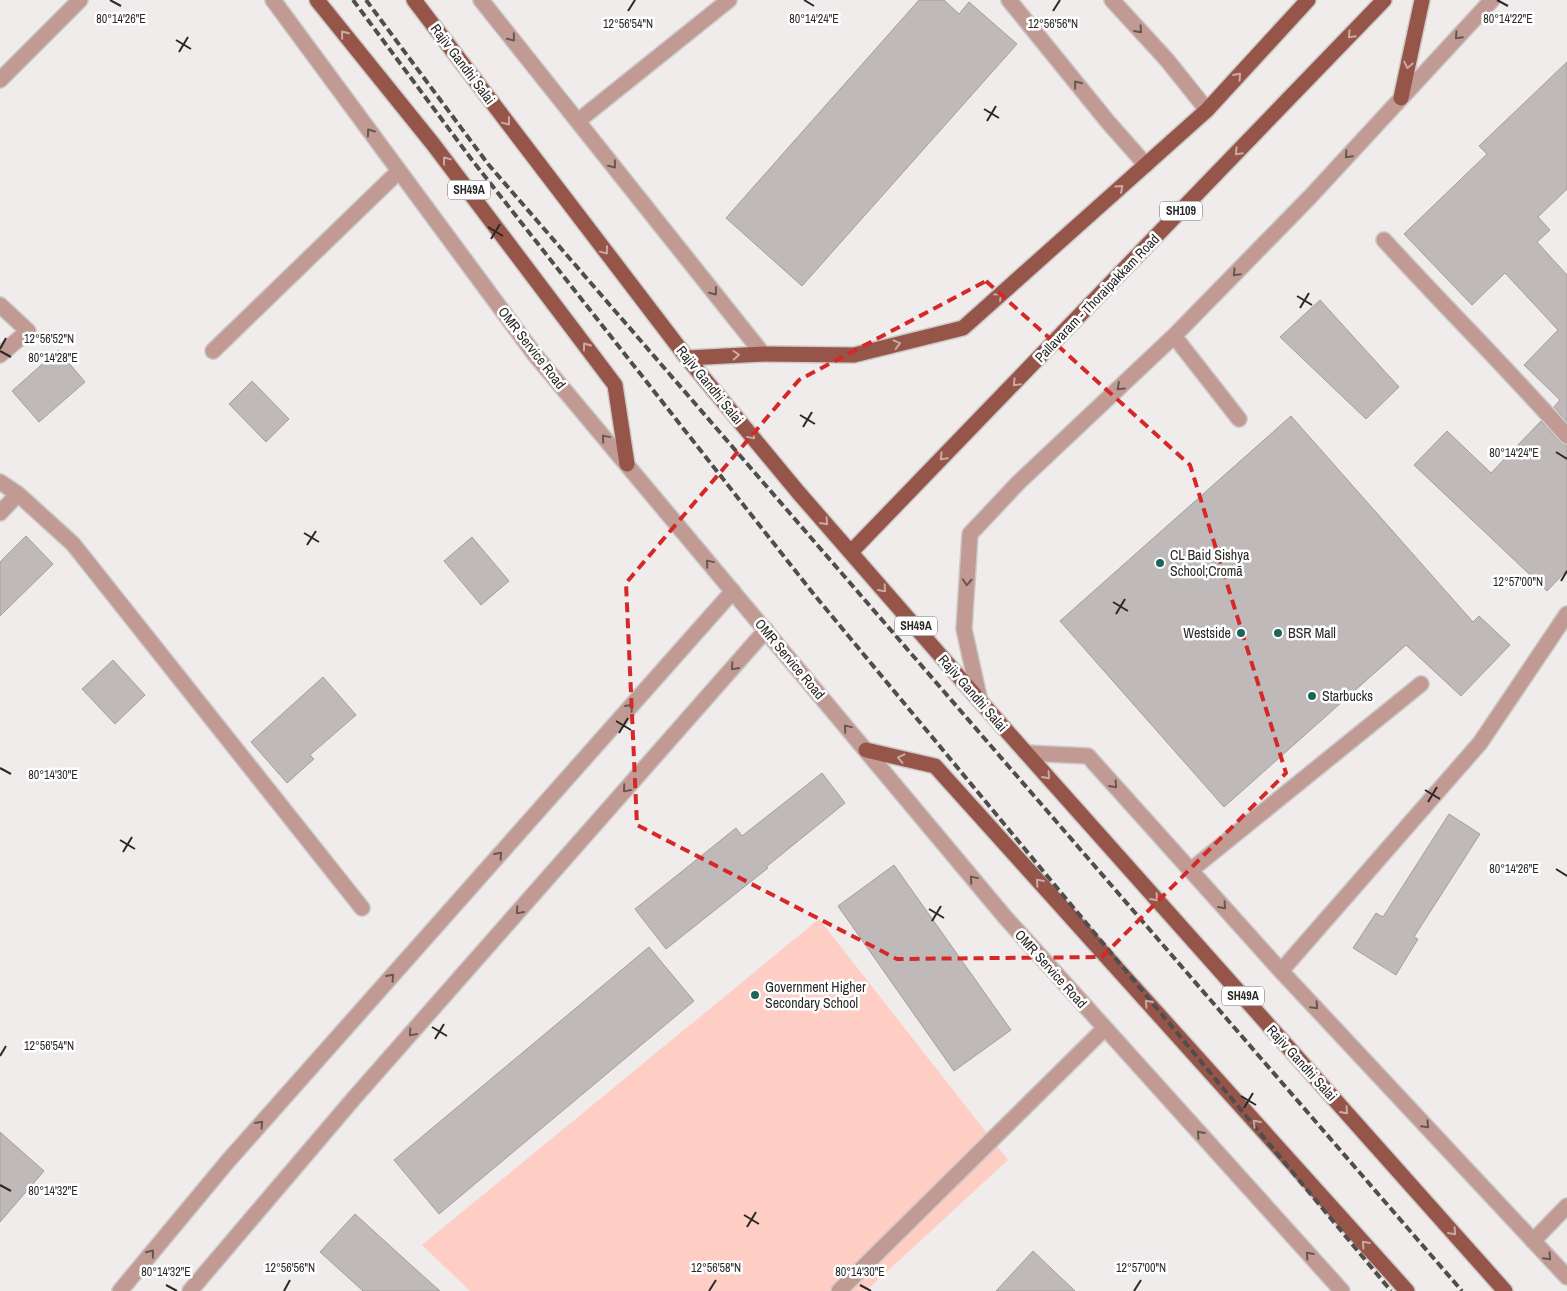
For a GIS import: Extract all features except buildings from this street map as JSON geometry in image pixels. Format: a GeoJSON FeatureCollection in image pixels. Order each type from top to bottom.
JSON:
{"type":"FeatureCollection","features":[{"type":"Feature","properties":{"kind":"main road","name":"SH49A"},"geometry":{"type":"LineString","coordinates":[[316,0],[433,144],[615,386],[627,464]]}},
{"type":"Feature","properties":{"kind":"main road","name":"Rajiv Gandhi Salai"},"geometry":{"type":"LineString","coordinates":[[414,0],[687,358],[798,492],[1026,753],[1505,1291]]}},
{"type":"Feature","properties":{"kind":"main road"},"geometry":{"type":"LineString","coordinates":[[687,358],[763,354],[854,355],[963,328],[1207,110],[1308,0]]}},
{"type":"Feature","properties":{"kind":"main road","name":"Pallavaram - Thoraipakkam Road"},"geometry":{"type":"LineString","coordinates":[[852,552],[1384,0]]}},
{"type":"Feature","properties":{"kind":"main road"},"geometry":{"type":"LineString","coordinates":[[1401,98],[1422,0]]}},
{"type":"Feature","properties":{"kind":"main road"},"geometry":{"type":"LineString","coordinates":[[866,750],[935,766],[1407,1291]]}},
{"type":"Feature","properties":{"kind":"street"},"geometry":{"type":"LineString","coordinates":[[0,80],[80,0]]}},
{"type":"Feature","properties":{"kind":"street","name":"OMR Service Road"},"geometry":{"type":"LineString","coordinates":[[273,0],[535,355],[1005,917],[1342,1291]]}},
{"type":"Feature","properties":{"kind":"street"},"geometry":{"type":"LineString","coordinates":[[481,0],[763,354]]}},
{"type":"Feature","properties":{"kind":"street"},"geometry":{"type":"LineString","coordinates":[[578,121],[729,0]]}},
{"type":"Feature","properties":{"kind":"street"},"geometry":{"type":"LineString","coordinates":[[1009,0],[1108,122],[1146,165]]}},
{"type":"Feature","properties":{"kind":"street"},"geometry":{"type":"LineString","coordinates":[[1112,0],[1166,60],[1207,110]]}},
{"type":"Feature","properties":{"kind":"street"},"geometry":{"type":"LineString","coordinates":[[980,701],[964,629],[970,534],[1019,482],[1174,336],[1309,198],[1492,0]]}},
{"type":"Feature","properties":{"kind":"street"},"geometry":{"type":"LineString","coordinates":[[213,351],[399,171]]}},
{"type":"Feature","properties":{"kind":"street"},"geometry":{"type":"LineString","coordinates":[[1384,240],[1567,436]]}},
{"type":"Feature","properties":{"kind":"street"},"geometry":{"type":"LineString","coordinates":[[0,305],[28,331],[0,355]]}},
{"type":"Feature","properties":{"kind":"street"},"geometry":{"type":"LineString","coordinates":[[1174,336],[1239,419]]}},
{"type":"Feature","properties":{"kind":"street"},"geometry":{"type":"LineString","coordinates":[[0,482],[18,494],[73,544],[362,908]]}},
{"type":"Feature","properties":{"kind":"street"},"geometry":{"type":"LineString","coordinates":[[0,513],[18,494]]}},
{"type":"Feature","properties":{"kind":"street"},"geometry":{"type":"LineString","coordinates":[[120,1291],[234,1153],[733,591]]}},
{"type":"Feature","properties":{"kind":"street"},"geometry":{"type":"LineString","coordinates":[[1281,971],[1480,743],[1567,614]]}},
{"type":"Feature","properties":{"kind":"street"},"geometry":{"type":"LineString","coordinates":[[190,1291],[355,1097],[766,630]]}},
{"type":"Feature","properties":{"kind":"street"},"geometry":{"type":"LineString","coordinates":[[1191,870],[1421,684]]}},
{"type":"Feature","properties":{"kind":"street"},"geometry":{"type":"LineString","coordinates":[[1026,753],[1088,756],[1281,971],[1567,1277]]}},
{"type":"Feature","properties":{"kind":"street"},"geometry":{"type":"LineString","coordinates":[[839,1291],[1105,1028]]}},
{"type":"Feature","properties":{"kind":"street"},"geometry":{"type":"LineString","coordinates":[[1533,1240],[1567,1206]]}},
{"type":"Feature","properties":{"kind":"highlighted area"},"geometry":{"type":"Polygon","coordinates":[[[986,281],[1190,465],[1286,773],[1102,957],[897,959],[637,825],[626,583],[799,380],[986,281]]]}},
{"type":"Feature","properties":{"kind":"shaded area"},"geometry":{"type":"Polygon","coordinates":[[[819,919],[1008,1160],[866,1291],[470,1291],[422,1245],[819,919]]]}},
{"type":"Feature","properties":{"kind":"railway"},"geometry":{"type":"LineString","coordinates":[[353,0],[472,160],[812,592],[1391,1291]]}},
{"type":"Feature","properties":{"kind":"railway"},"geometry":{"type":"LineString","coordinates":[[366,0],[488,164],[1462,1291]]}},
{"type":"Feature","properties":{"kind":"place","name":"CL Baid Sishya School;Cromā"},"geometry":{"type":"Point","coordinates":[1160,563]}},
{"type":"Feature","properties":{"kind":"place","name":"Westside"},"geometry":{"type":"Point","coordinates":[1241,633]}},
{"type":"Feature","properties":{"kind":"place","name":"BSR Mall"},"geometry":{"type":"Point","coordinates":[1278,633]}},
{"type":"Feature","properties":{"kind":"place","name":"Starbucks"},"geometry":{"type":"Point","coordinates":[1312,696]}},
{"type":"Feature","properties":{"kind":"place","name":"Government Higher Secondary School"},"geometry":{"type":"Point","coordinates":[755,995]}}]}
